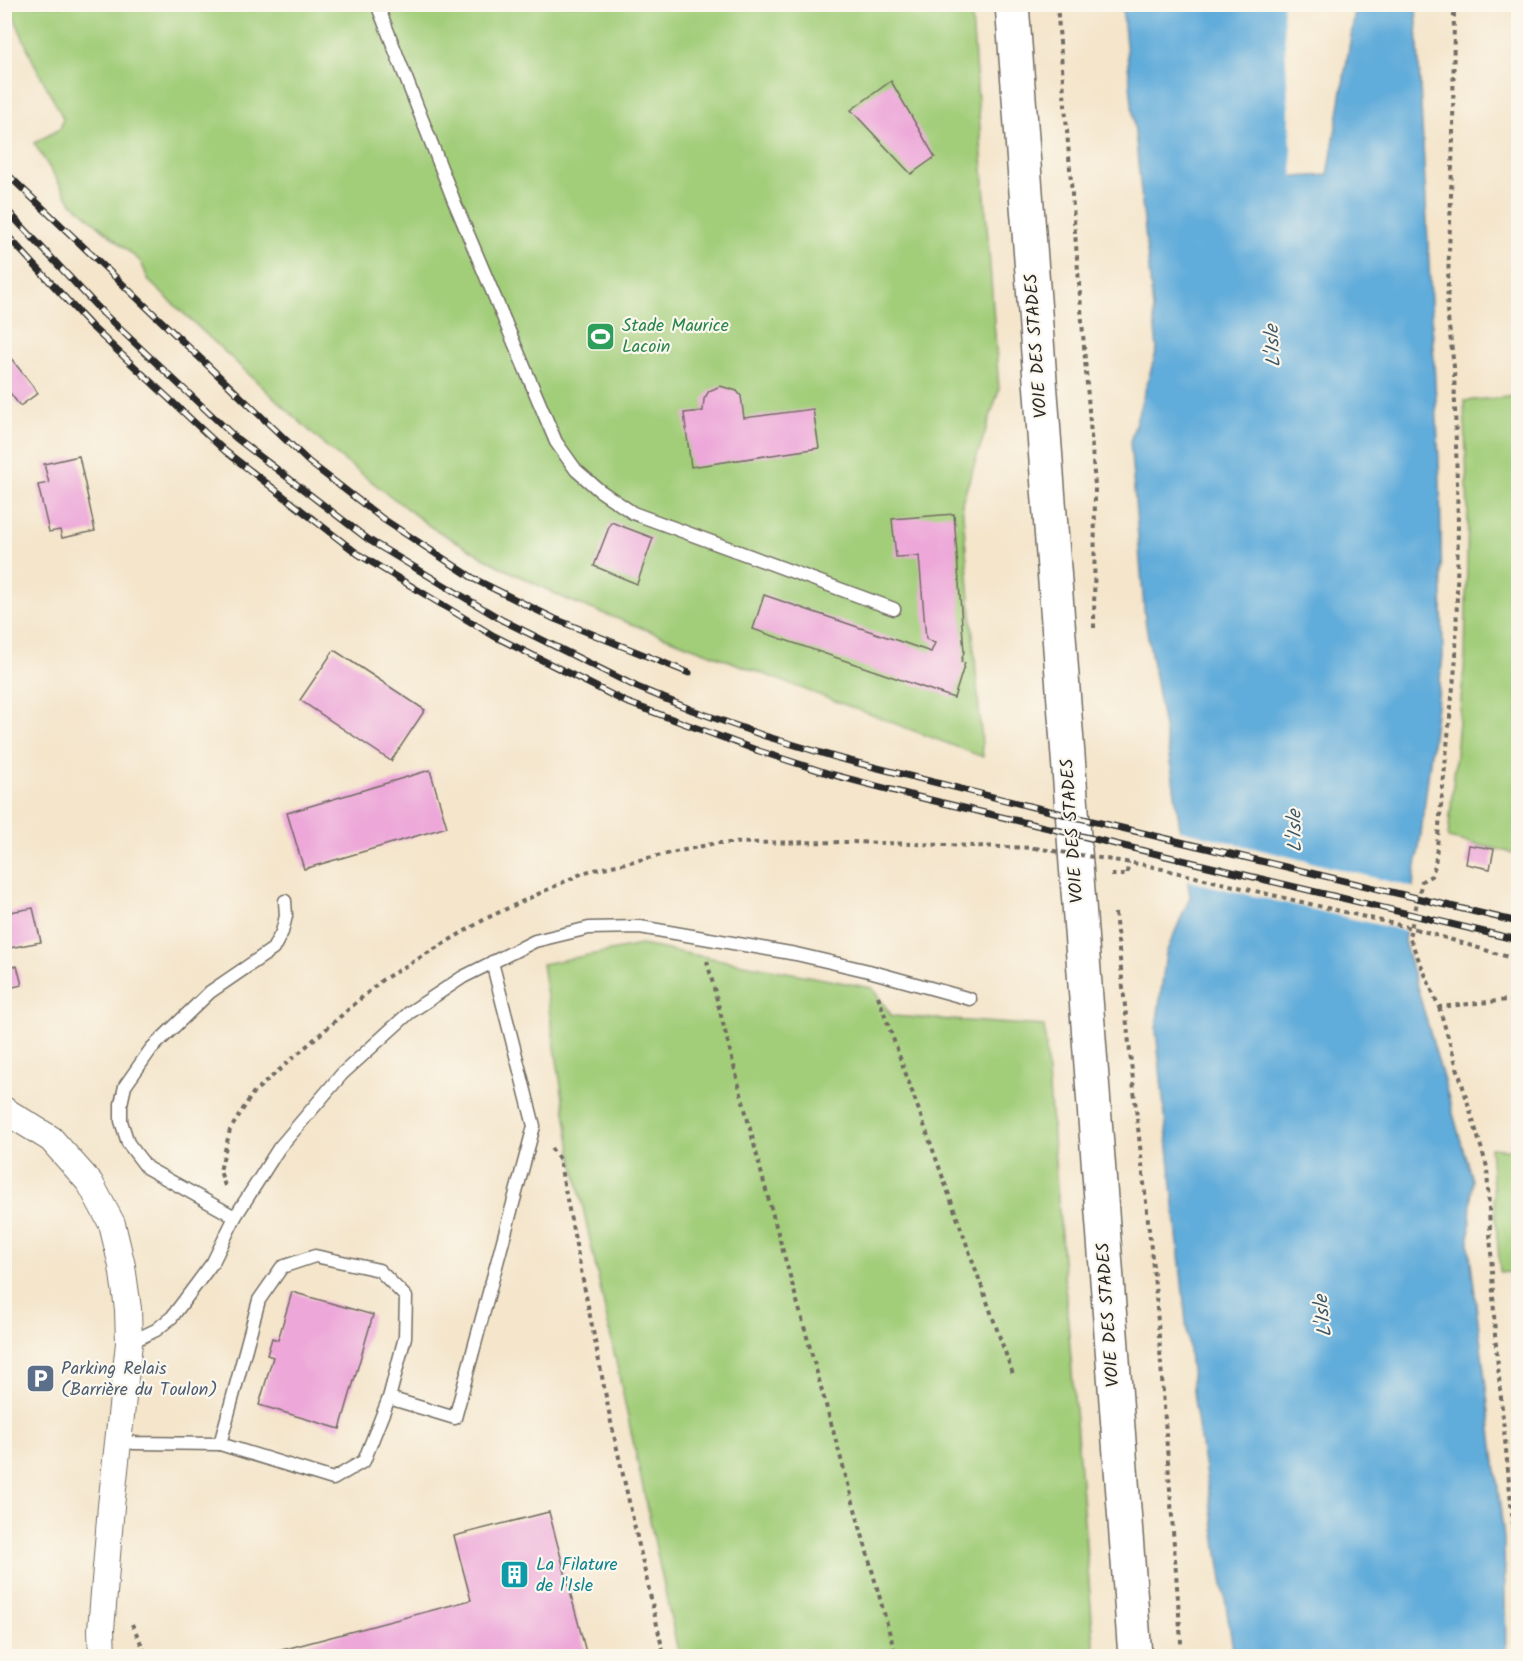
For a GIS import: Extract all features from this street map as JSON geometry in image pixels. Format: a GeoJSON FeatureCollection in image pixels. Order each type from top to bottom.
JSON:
{"type":"FeatureCollection","features":[{"type":"Feature","properties":{"kind":"main road","name":"VOIE DES STADES"},"geometry":{"type":"LineString","coordinates":[[1012,4],[1135,1656]]}},
{"type":"Feature","properties":{"kind":"street"},"geometry":{"type":"LineString","coordinates":[[4,1110],[51,1138],[90,1183],[112,1224],[122,1266],[128,1309],[129,1343],[111,1506],[101,1630],[102,1656]]}},
{"type":"Feature","properties":{"kind":"lane"},"geometry":{"type":"LineString","coordinates":[[377,4],[454,201],[556,442],[576,470],[599,490],[633,513],[894,609]]}},
{"type":"Feature","properties":{"kind":"lane"},"geometry":{"type":"LineString","coordinates":[[236,1216],[147,1168],[128,1143],[121,1121],[121,1104],[125,1086],[151,1049],[210,992],[273,949],[282,932],[286,916],[285,901]]}},
{"type":"Feature","properties":{"kind":"lane"},"geometry":{"type":"LineString","coordinates":[[129,1343],[156,1330],[172,1317],[213,1262],[236,1216],[279,1148],[342,1074],[409,1013],[463,977],[536,941],[589,927],[640,927],[796,954],[869,971],[970,999]]}},
{"type":"Feature","properties":{"kind":"lane"},"geometry":{"type":"LineString","coordinates":[[389,1398],[455,1418],[534,1126],[492,962]]}},
{"type":"Feature","properties":{"kind":"lane"},"geometry":{"type":"LineString","coordinates":[[119,1441],[220,1444],[333,1479],[364,1461],[389,1398],[405,1337],[406,1297],[379,1270],[315,1256],[282,1266],[260,1300],[220,1444]]}},
{"type":"Feature","properties":{"kind":"path"},"geometry":{"type":"LineString","coordinates":[[1057,4],[1095,486],[1093,639]]}},
{"type":"Feature","properties":{"kind":"path"},"geometry":{"type":"LineString","coordinates":[[1454,4],[1453,137],[1447,310],[1454,367],[1458,523],[1456,657],[1435,866],[1431,876],[1422,881],[1409,937],[1439,1006],[1487,1167],[1495,1335],[1518,1576]]}},
{"type":"Feature","properties":{"kind":"path"},"geometry":{"type":"LineString","coordinates":[[1035,848],[1145,865],[1416,929],[1518,960]]}},
{"type":"Feature","properties":{"kind":"path"},"geometry":{"type":"LineString","coordinates":[[1110,855],[1113,887]]}},
{"type":"Feature","properties":{"kind":"path"},"geometry":{"type":"LineString","coordinates":[[1111,875],[1127,875],[1128,862]]}},
{"type":"Feature","properties":{"kind":"path"},"geometry":{"type":"LineString","coordinates":[[1115,910],[1156,1295],[1182,1656]]}},
{"type":"Feature","properties":{"kind":"path"},"geometry":{"type":"LineString","coordinates":[[701,937],[764,1183],[896,1656]]}},
{"type":"Feature","properties":{"kind":"path"},"geometry":{"type":"LineString","coordinates":[[869,971],[1014,1377]]}},
{"type":"Feature","properties":{"kind":"path"},"geometry":{"type":"LineString","coordinates":[[1439,1006],[1518,999]]}},
{"type":"Feature","properties":{"kind":"path"},"geometry":{"type":"LineString","coordinates":[[534,1126],[560,1160],[611,1422],[664,1656]]}},
{"type":"Feature","properties":{"kind":"green space","name":"Stade Maurice Lacoin"},"geometry":{"type":"Polygon","coordinates":[[[9,5],[971,5],[999,390],[962,502],[983,757],[568,600],[501,567],[431,527],[329,449],[149,281],[141,262],[71,202],[34,143],[60,129],[63,118],[32,59],[9,5]]]}},
{"type":"Feature","properties":{"kind":"green space"},"geometry":{"type":"Polygon","coordinates":[[[1518,396],[1518,854],[1448,838],[1465,658],[1468,511],[1464,401],[1518,396]]]}},
{"type":"Feature","properties":{"kind":"green space"},"geometry":{"type":"Polygon","coordinates":[[[641,945],[872,988],[892,1016],[1044,1026],[1095,1656],[679,1656],[572,1156],[542,964],[641,945]]]}},
{"type":"Feature","properties":{"kind":"green space"},"geometry":{"type":"Polygon","coordinates":[[[1490,1148],[1518,1150],[1518,1273],[1500,1272],[1490,1148]]]}},
{"type":"Feature","properties":{"kind":"water"},"geometry":{"type":"Polygon","coordinates":[[[1122,5],[1233,5],[1244,180],[1328,175],[1356,5],[1416,5],[1440,481],[1443,656],[1420,842],[1404,941],[1472,1180],[1469,1245],[1504,1538],[1506,1656],[1234,1656],[1194,1400],[1156,1030],[1166,953],[1190,897],[1172,773],[1145,620],[1130,442],[1157,349],[1122,5]]]}},
{"type":"Feature","properties":{"kind":"pier"},"geometry":{"type":"Polygon","coordinates":[[[1177,829],[1416,888],[1409,932],[1185,880],[1177,829]]]}},
{"type":"Feature","properties":{"kind":"building"},"geometry":{"type":"Polygon","coordinates":[[[891,81],[935,157],[911,174],[851,110],[891,81]]]}},
{"type":"Feature","properties":{"kind":"building"},"geometry":{"type":"Polygon","coordinates":[[[7,353],[38,393],[20,406],[4,385],[4,355],[7,353]]]}},
{"type":"Feature","properties":{"kind":"building"},"geometry":{"type":"Polygon","coordinates":[[[720,386],[737,391],[741,396],[744,418],[813,409],[819,448],[691,467],[684,413],[703,411],[704,399],[709,391],[720,386]]]}},
{"type":"Feature","properties":{"kind":"building"},"geometry":{"type":"Polygon","coordinates":[[[79,456],[95,531],[62,538],[60,530],[49,532],[38,485],[49,483],[44,464],[79,456]]]}},
{"type":"Feature","properties":{"kind":"building"},"geometry":{"type":"Polygon","coordinates":[[[954,514],[964,652],[961,662],[965,663],[954,698],[753,629],[764,595],[931,652],[935,643],[926,639],[919,556],[896,557],[892,519],[954,514]]]}},
{"type":"Feature","properties":{"kind":"building"},"geometry":{"type":"Polygon","coordinates":[[[611,522],[653,538],[637,584],[594,566],[611,522]]]}},
{"type":"Feature","properties":{"kind":"building"},"geometry":{"type":"Polygon","coordinates":[[[334,650],[425,710],[391,761],[300,700],[334,650]]]}},
{"type":"Feature","properties":{"kind":"building"},"geometry":{"type":"Polygon","coordinates":[[[430,770],[447,827],[304,869],[287,813],[430,770]]]}},
{"type":"Feature","properties":{"kind":"building"},"geometry":{"type":"Polygon","coordinates":[[[1469,845],[1494,849],[1490,869],[1466,864],[1469,845]]]}},
{"type":"Feature","properties":{"kind":"building"},"geometry":{"type":"Polygon","coordinates":[[[33,908],[41,942],[4,949],[4,913],[33,908]]]}},
{"type":"Feature","properties":{"kind":"building"},"geometry":{"type":"Polygon","coordinates":[[[17,966],[22,985],[4,989],[4,968],[17,966]]]}},
{"type":"Feature","properties":{"kind":"building"},"geometry":{"type":"Polygon","coordinates":[[[292,1292],[373,1315],[340,1429],[259,1405],[273,1357],[267,1355],[272,1338],[278,1340],[292,1292]]]}},
{"type":"Feature","properties":{"kind":"building","name":"La Filature de l'Isle"},"geometry":{"type":"Polygon","coordinates":[[[549,1512],[587,1656],[259,1656],[471,1600],[454,1536],[549,1512]]]}},
{"type":"Feature","properties":{"kind":"waterway","name":"L'Isle"},"geometry":{"type":"LineString","coordinates":[[1254,4],[1269,258]]}},
{"type":"Feature","properties":{"kind":"railway"},"geometry":{"type":"LineString","coordinates":[[4,171],[309,462],[383,519],[476,580],[555,619],[689,673]]}},
{"type":"Feature","properties":{"kind":"railway"},"geometry":{"type":"LineString","coordinates":[[4,207],[103,313],[236,438],[369,540],[502,620],[637,687],[692,710],[765,736],[838,758],[1029,806],[1518,922]]}},
{"type":"Feature","properties":{"kind":"railway"},"geometry":{"type":"LineString","coordinates":[[4,232],[91,326],[225,451],[358,554],[494,636],[626,702],[759,751],[830,774],[1518,940]]}},
{"type":"Feature","properties":{"kind":"place","name":"Stade Maurice Lacoin"},"geometry":{"type":"Point","coordinates":[601,336]}},
{"type":"Feature","properties":{"kind":"place","name":"Parking Relais (Barrière du Toulon)"},"geometry":{"type":"Point","coordinates":[40,1379]}},
{"type":"Feature","properties":{"kind":"place","name":"La Filature de l'Isle"},"geometry":{"type":"Point","coordinates":[515,1575]}}]}
